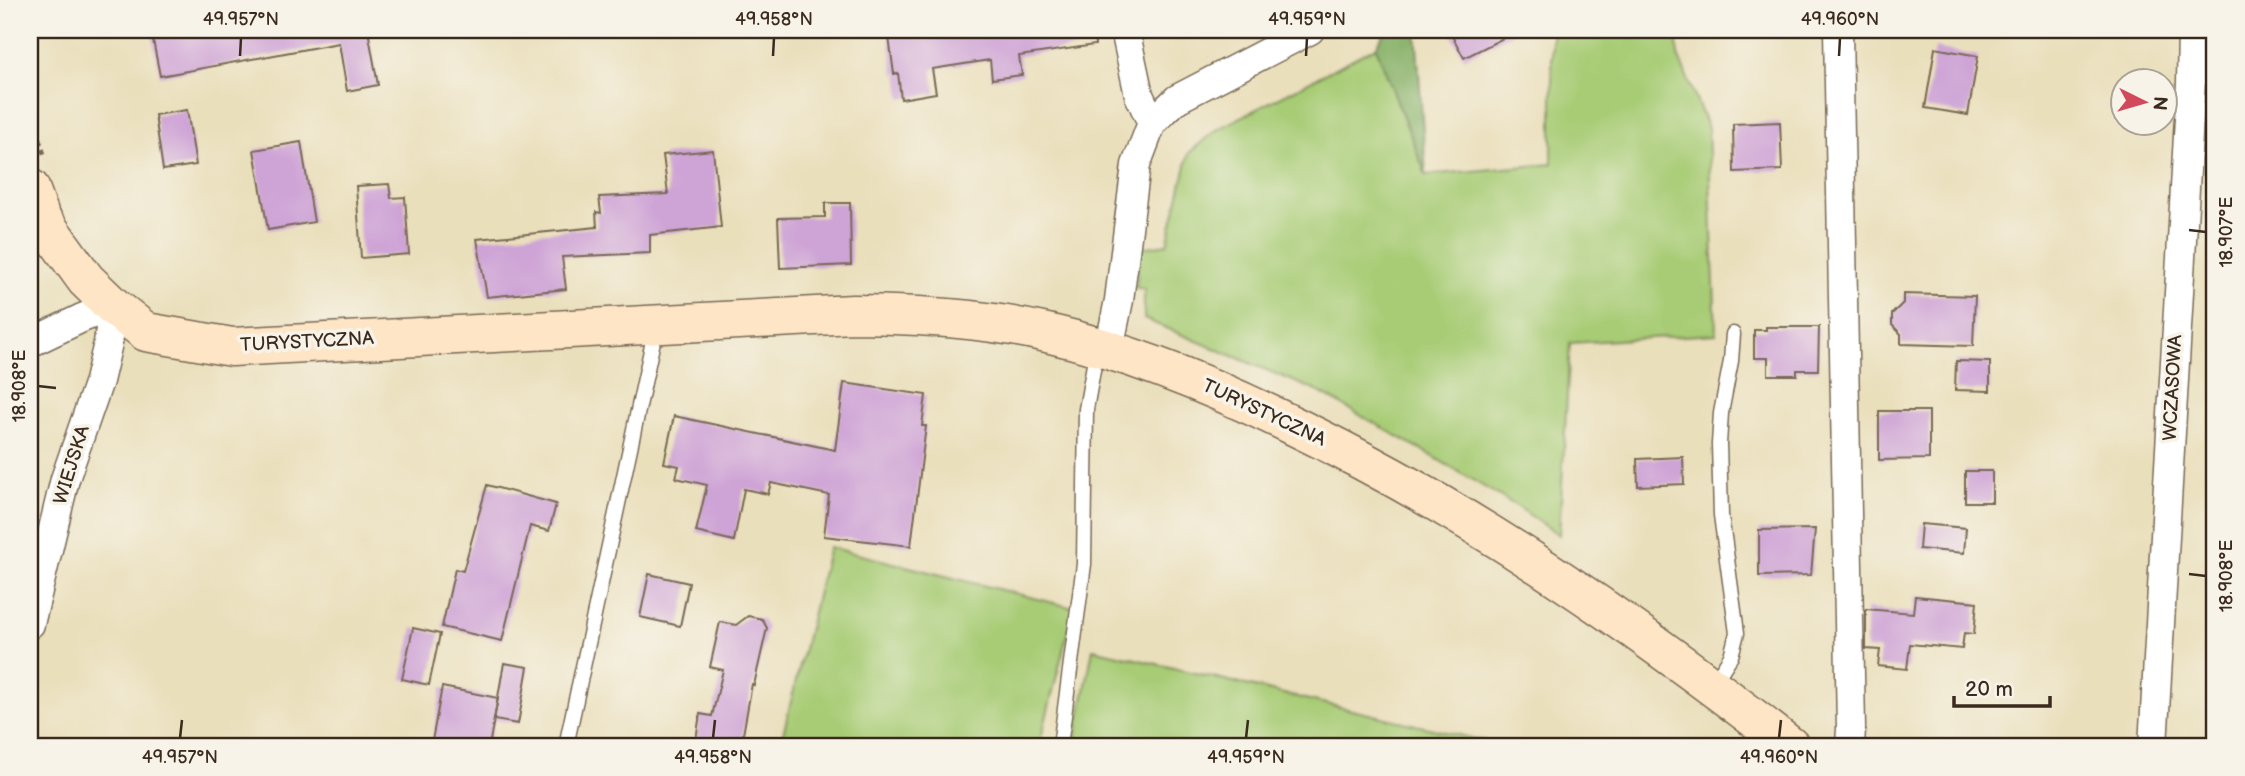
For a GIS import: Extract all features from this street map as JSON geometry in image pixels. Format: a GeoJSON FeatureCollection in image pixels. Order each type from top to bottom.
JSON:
{"type":"FeatureCollection","features":[{"type":"Feature","properties":{"kind":"main road","name":"TURYSTYCZNA"},"geometry":{"type":"LineString","coordinates":[[39,178],[41,218],[86,280],[113,306],[146,332],[232,347],[853,314],[914,315],[1012,326],[1103,347],[1188,378],[1259,409],[1356,457],[1431,499],[1567,583],[1712,685],[1790,746]]}},
{"type":"Feature","properties":{"kind":"street"},"geometry":{"type":"LineString","coordinates":[[1125,30],[1139,94],[1152,122]]}},
{"type":"Feature","properties":{"kind":"street"},"geometry":{"type":"LineString","coordinates":[[1103,347],[1119,300],[1136,165],[1152,122],[1177,99],[1310,30]]}},
{"type":"Feature","properties":{"kind":"street"},"geometry":{"type":"LineString","coordinates":[[1838,30],[1852,728],[1850,746]]}},
{"type":"Feature","properties":{"kind":"street","name":"WCZASOWA"},"geometry":{"type":"LineString","coordinates":[[2153,746],[2192,30]]}},
{"type":"Feature","properties":{"kind":"street"},"geometry":{"type":"LineString","coordinates":[[30,343],[113,306]]}},
{"type":"Feature","properties":{"kind":"street","name":"WIEJSKA"},"geometry":{"type":"LineString","coordinates":[[30,624],[65,479],[99,381],[113,306]]}},
{"type":"Feature","properties":{"kind":"lane"},"geometry":{"type":"LineString","coordinates":[[566,746],[657,324]]}},
{"type":"Feature","properties":{"kind":"lane"},"geometry":{"type":"LineString","coordinates":[[1712,685],[1731,656],[1737,634],[1721,515],[1719,444],[1733,334]]}},
{"type":"Feature","properties":{"kind":"lane"},"geometry":{"type":"LineString","coordinates":[[1060,746],[1084,564],[1086,409],[1103,347]]}},
{"type":"Feature","properties":{"kind":"path"},"geometry":{"type":"LineString","coordinates":[[30,111],[39,178]]}},
{"type":"Feature","properties":{"kind":"green space"},"geometry":{"type":"Polygon","coordinates":[[[1386,30],[1416,30],[1426,175],[1376,47],[1386,30]]]}},
{"type":"Feature","properties":{"kind":"green space"},"geometry":{"type":"Polygon","coordinates":[[[1552,30],[1676,30],[1678,55],[1708,129],[1716,334],[1570,343],[1559,535],[1518,507],[1317,391],[1144,319],[1144,289],[1136,288],[1140,248],[1167,244],[1189,153],[1216,130],[1376,47],[1426,175],[1552,164],[1552,30]]]}},
{"type":"Feature","properties":{"kind":"green space"},"geometry":{"type":"Polygon","coordinates":[[[829,547],[1074,608],[1039,746],[780,746],[829,547]]]}},
{"type":"Feature","properties":{"kind":"green space"},"geometry":{"type":"Polygon","coordinates":[[[1093,649],[1505,746],[1074,746],[1093,649]]]}},
{"type":"Feature","properties":{"kind":"building"},"geometry":{"type":"Polygon","coordinates":[[[151,30],[368,30],[378,85],[347,91],[339,43],[160,76],[151,30]]]}},
{"type":"Feature","properties":{"kind":"building"},"geometry":{"type":"Polygon","coordinates":[[[888,30],[1094,30],[1095,45],[1019,56],[1022,75],[992,79],[990,60],[932,69],[936,93],[901,99],[898,73],[894,74],[888,30]]]}},
{"type":"Feature","properties":{"kind":"building"},"geometry":{"type":"Polygon","coordinates":[[[1449,30],[1519,30],[1464,58],[1449,30]]]}},
{"type":"Feature","properties":{"kind":"building"},"geometry":{"type":"Polygon","coordinates":[[[1935,48],[1978,56],[1968,115],[1925,108],[1935,48]]]}},
{"type":"Feature","properties":{"kind":"building"},"geometry":{"type":"Polygon","coordinates":[[[187,110],[196,165],[163,170],[155,115],[187,110]]]}},
{"type":"Feature","properties":{"kind":"building"},"geometry":{"type":"Polygon","coordinates":[[[1780,122],[1782,170],[1734,172],[1733,124],[1780,122]]]}},
{"type":"Feature","properties":{"kind":"building"},"geometry":{"type":"Polygon","coordinates":[[[301,142],[314,222],[268,230],[254,150],[301,142]]]}},
{"type":"Feature","properties":{"kind":"building"},"geometry":{"type":"Polygon","coordinates":[[[713,150],[721,227],[650,235],[650,253],[562,257],[566,289],[487,297],[477,239],[597,227],[596,212],[601,213],[599,197],[668,194],[663,155],[713,150]]]}},
{"type":"Feature","properties":{"kind":"building"},"geometry":{"type":"Polygon","coordinates":[[[389,184],[391,198],[405,197],[409,254],[361,258],[356,186],[389,184]]]}},
{"type":"Feature","properties":{"kind":"building"},"geometry":{"type":"Polygon","coordinates":[[[825,203],[850,203],[851,265],[780,268],[778,218],[825,217],[825,203]]]}},
{"type":"Feature","properties":{"kind":"building"},"geometry":{"type":"Polygon","coordinates":[[[1903,294],[1975,296],[1973,346],[1901,344],[1901,334],[1892,325],[1892,314],[1903,303],[1903,294]]]}},
{"type":"Feature","properties":{"kind":"building"},"geometry":{"type":"Polygon","coordinates":[[[1766,327],[1819,327],[1818,370],[1797,370],[1797,375],[1768,375],[1768,358],[1754,358],[1754,330],[1766,330],[1766,327]]]}},
{"type":"Feature","properties":{"kind":"building"},"geometry":{"type":"Polygon","coordinates":[[[1956,361],[1990,362],[1990,391],[1955,390],[1956,361]]]}},
{"type":"Feature","properties":{"kind":"building"},"geometry":{"type":"Polygon","coordinates":[[[844,383],[926,395],[922,426],[926,426],[911,546],[824,536],[829,495],[771,483],[768,494],[744,489],[734,541],[696,532],[707,485],[676,478],[679,466],[664,463],[674,416],[835,450],[844,383]]]}},
{"type":"Feature","properties":{"kind":"building"},"geometry":{"type":"Polygon","coordinates":[[[1879,411],[1929,411],[1929,459],[1879,460],[1879,411]]]}},
{"type":"Feature","properties":{"kind":"building"},"geometry":{"type":"Polygon","coordinates":[[[1683,457],[1684,484],[1638,486],[1637,459],[1683,457]]]}},
{"type":"Feature","properties":{"kind":"building"},"geometry":{"type":"Polygon","coordinates":[[[1965,471],[1992,471],[1992,502],[1965,502],[1965,471]]]}},
{"type":"Feature","properties":{"kind":"building"},"geometry":{"type":"Polygon","coordinates":[[[487,485],[556,504],[549,531],[530,526],[502,641],[442,627],[455,569],[463,571],[487,485]]]}},
{"type":"Feature","properties":{"kind":"building"},"geometry":{"type":"Polygon","coordinates":[[[1921,524],[1966,528],[1964,553],[1919,549],[1921,524]]]}},
{"type":"Feature","properties":{"kind":"building"},"geometry":{"type":"Polygon","coordinates":[[[1815,529],[1811,575],[1759,576],[1759,530],[1815,529]]]}},
{"type":"Feature","properties":{"kind":"building"},"geometry":{"type":"Polygon","coordinates":[[[649,574],[689,583],[680,626],[640,617],[649,574]]]}},
{"type":"Feature","properties":{"kind":"building"},"geometry":{"type":"Polygon","coordinates":[[[1915,596],[1977,602],[1974,634],[1964,633],[1962,649],[1910,644],[1907,669],[1878,666],[1880,650],[1866,649],[1866,609],[1913,613],[1915,596]]]}},
{"type":"Feature","properties":{"kind":"building"},"geometry":{"type":"Polygon","coordinates":[[[748,616],[762,619],[767,628],[754,685],[752,684],[741,746],[695,746],[700,714],[712,716],[723,670],[710,667],[720,622],[736,625],[748,616]]]}},
{"type":"Feature","properties":{"kind":"building"},"geometry":{"type":"Polygon","coordinates":[[[413,628],[440,634],[429,685],[402,679],[413,628]]]}},
{"type":"Feature","properties":{"kind":"building"},"geometry":{"type":"Polygon","coordinates":[[[504,663],[528,667],[518,724],[494,720],[504,663]]]}},
{"type":"Feature","properties":{"kind":"building"},"geometry":{"type":"Polygon","coordinates":[[[442,687],[498,698],[489,746],[431,746],[442,687]]]}}]}
